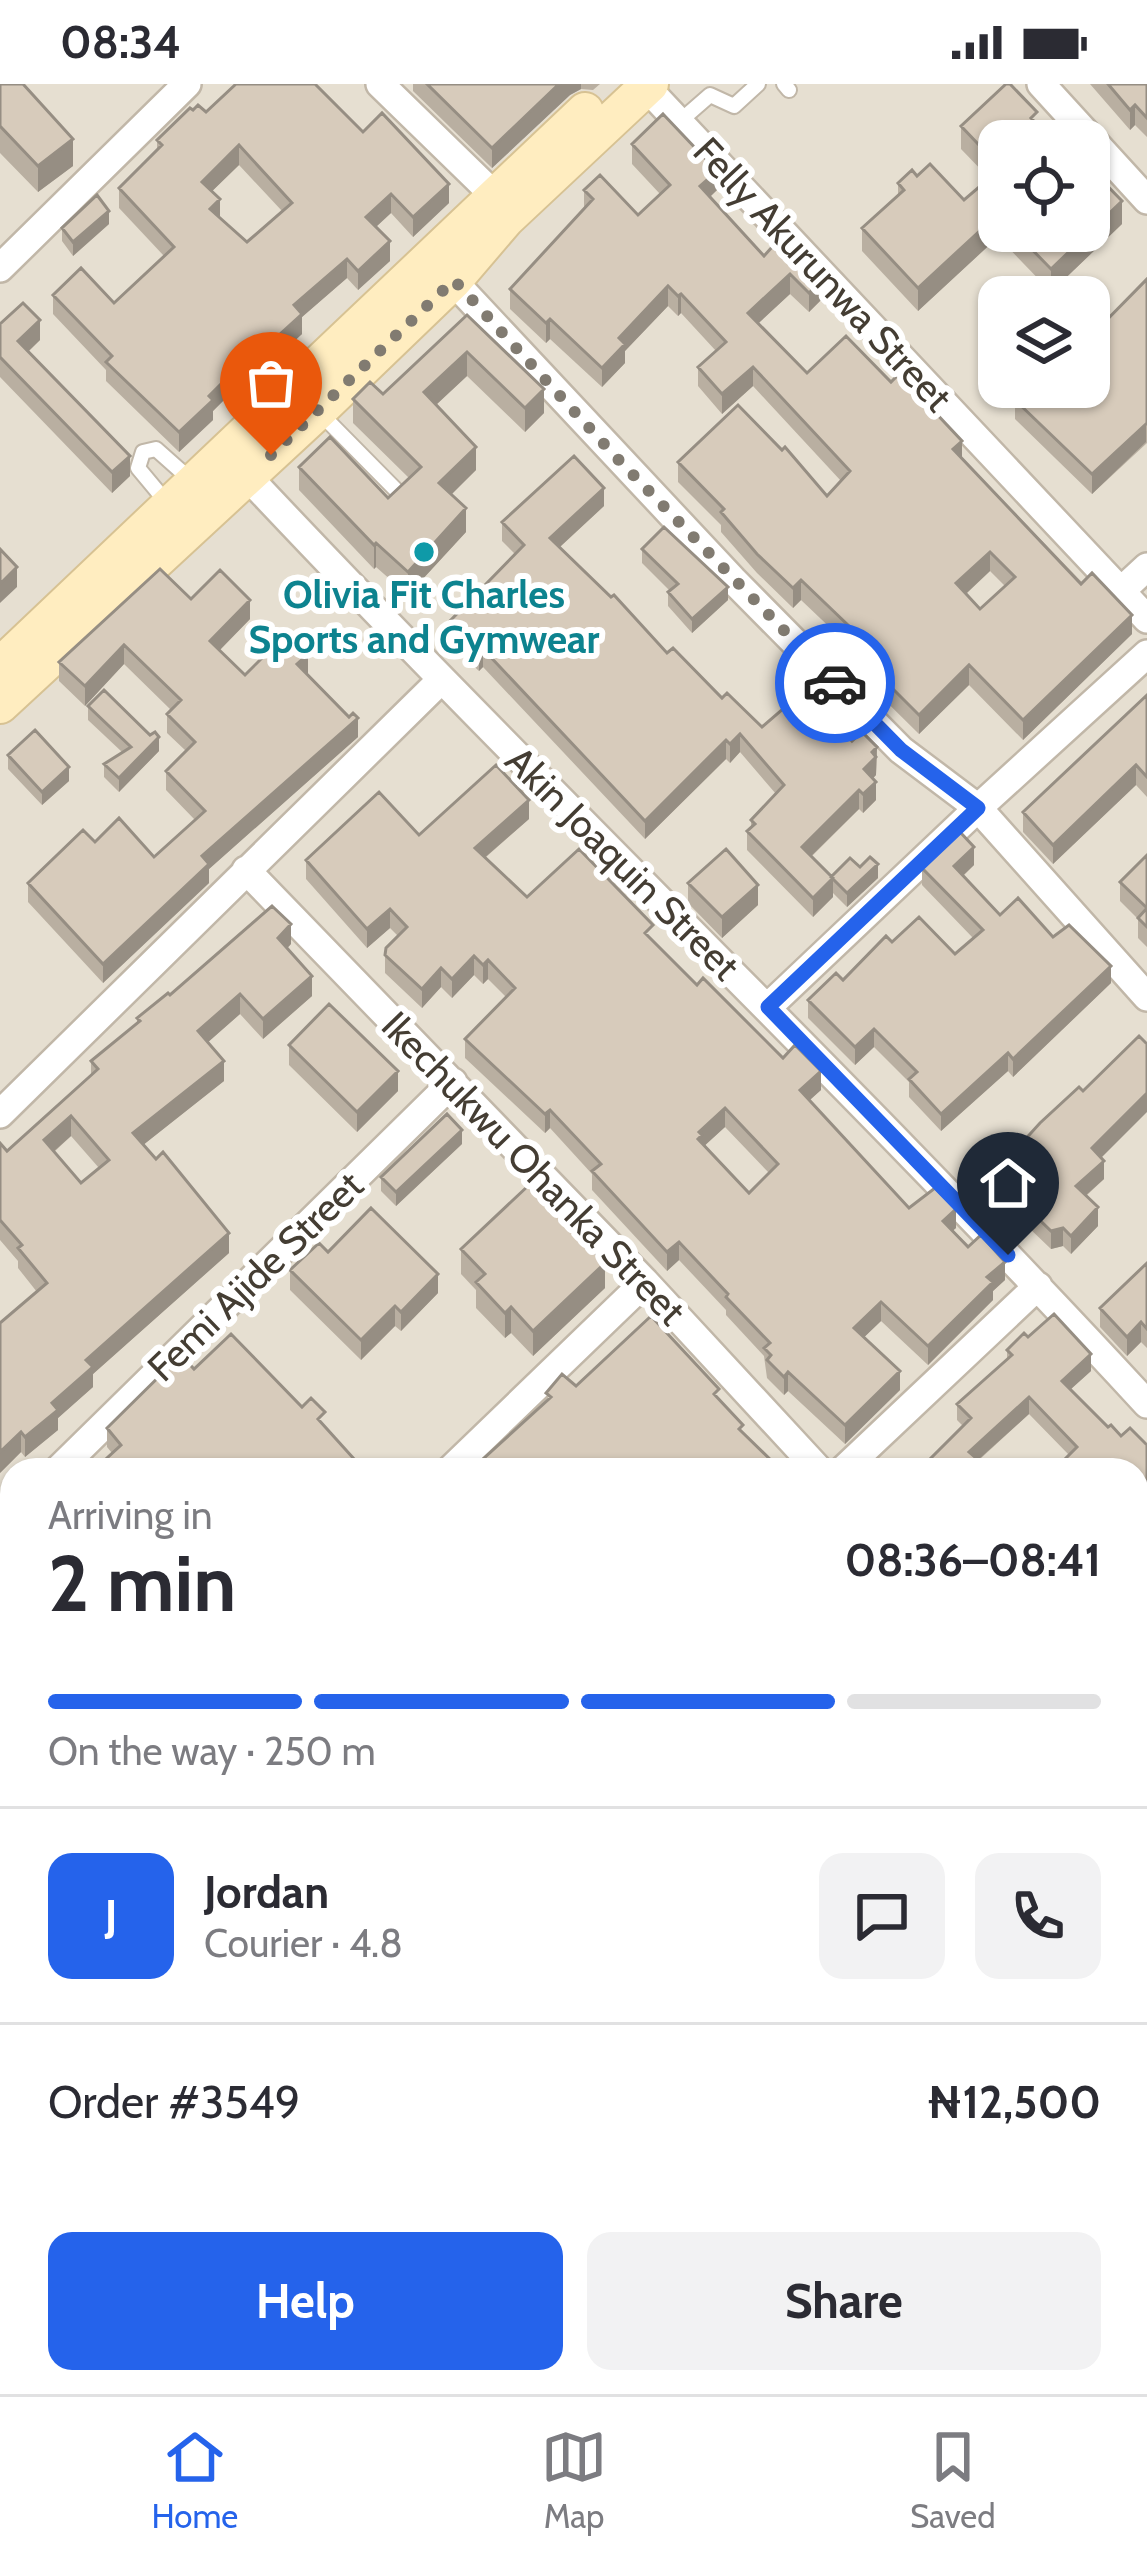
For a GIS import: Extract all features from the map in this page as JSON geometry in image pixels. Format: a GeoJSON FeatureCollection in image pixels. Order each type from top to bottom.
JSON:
{"type":"FeatureCollection","features":[{"type":"Feature","properties":{"kind":"main road"},"geometry":{"type":"LineString","coordinates":[[0,666],[494,195],[637,85]]}},
{"type":"Feature","properties":{"kind":"main road"},"geometry":{"type":"LineString","coordinates":[[0,705],[454,280],[506,219],[637,85]]}},
{"type":"Feature","properties":{"kind":"street"},"geometry":{"type":"LineString","coordinates":[[0,268],[188,84]]}},
{"type":"Feature","properties":{"kind":"street"},"geometry":{"type":"LineString","coordinates":[[380,84],[494,195]]}},
{"type":"Feature","properties":{"kind":"street"},"geometry":{"type":"LineString","coordinates":[[1041,84],[1147,200]]}},
{"type":"Feature","properties":{"kind":"street","name":"Felly Akurunwa Street"},"geometry":{"type":"LineString","coordinates":[[637,85],[680,122],[1147,619]]}},
{"type":"Feature","properties":{"kind":"street"},"geometry":{"type":"LineString","coordinates":[[454,280],[634,477],[867,716],[901,750],[978,808],[1147,997]]}},
{"type":"Feature","properties":{"kind":"street","name":"Akin Joaquin Street"},"geometry":{"type":"LineString","coordinates":[[248,477],[440,681],[768,1007],[1147,1405]]}},
{"type":"Feature","properties":{"kind":"street"},"geometry":{"type":"LineString","coordinates":[[1121,591],[1147,567]]}},
{"type":"Feature","properties":{"kind":"street"},"geometry":{"type":"LineString","coordinates":[[768,1007],[1147,654]]}},
{"type":"Feature","properties":{"kind":"street"},"geometry":{"type":"LineString","coordinates":[[0,1114],[440,681]]}},
{"type":"Feature","properties":{"kind":"street","name":"Ikechukwu Ohanka Street"},"geometry":{"type":"LineString","coordinates":[[246,870],[645,1282],[808,1458]]}},
{"type":"Feature","properties":{"kind":"street","name":"Femi Ajide Street"},"geometry":{"type":"LineString","coordinates":[[70,1458],[453,1082]]}},
{"type":"Feature","properties":{"kind":"street"},"geometry":{"type":"LineString","coordinates":[[462,1458],[645,1282]]}},
{"type":"Feature","properties":{"kind":"street"},"geometry":{"type":"LineString","coordinates":[[856,1458],[1038,1286]]}},
{"type":"Feature","properties":{"kind":"lane"},"geometry":{"type":"LineString","coordinates":[[680,122],[710,95],[734,106],[758,84]]}},
{"type":"Feature","properties":{"kind":"lane"},"geometry":{"type":"LineString","coordinates":[[318,411],[398,492]]}},
{"type":"Feature","properties":{"kind":"shaded area"},"geometry":{"type":"Polygon","coordinates":[[[0,84],[1147,84],[1147,1458],[0,1458],[0,84]]]}},
{"type":"Feature","properties":{"kind":"building"},"geometry":{"type":"Polygon","coordinates":[[[0,84],[23,84],[73,139],[38,166],[0,126],[0,84]]]}},
{"type":"Feature","properties":{"kind":"building"},"geometry":{"type":"Polygon","coordinates":[[[236,84],[315,84],[363,132],[382,113],[449,184],[413,217],[391,194],[366,217],[390,241],[358,271],[347,259],[294,305],[302,314],[268,345],[264,341],[179,432],[106,362],[112,356],[53,295],[81,268],[114,303],[174,247],[119,188],[162,145],[157,140],[190,108],[198,105],[206,112],[236,84]],[[239,145],[202,182],[220,199],[210,209],[247,242],[292,203],[239,145]]]}},
{"type":"Feature","properties":{"kind":"building"},"geometry":{"type":"Polygon","coordinates":[[[427,84],[559,84],[492,148],[427,84]]]}},
{"type":"Feature","properties":{"kind":"building"},"geometry":{"type":"Polygon","coordinates":[[[1006,84],[1037,112],[1033,120],[978,120],[978,144],[961,126],[1006,84]]]}},
{"type":"Feature","properties":{"kind":"building"},"geometry":{"type":"Polygon","coordinates":[[[1108,84],[1147,84],[1147,118],[1135,105],[1130,110],[1108,84]]]}},
{"type":"Feature","properties":{"kind":"building"},"geometry":{"type":"Polygon","coordinates":[[[663,114],[717,171],[700,186],[764,256],[781,237],[821,281],[809,293],[790,274],[748,313],[807,373],[846,336],[891,382],[899,374],[962,441],[953,449],[1081,584],[1092,573],[1132,615],[1023,720],[969,665],[919,715],[841,637],[851,628],[801,580],[793,588],[757,554],[721,512],[724,509],[678,462],[738,405],[782,450],[785,447],[827,496],[850,471],[753,367],[722,394],[698,367],[726,342],[681,294],[668,286],[619,338],[625,344],[602,368],[510,289],[593,199],[584,190],[600,175],[638,215],[670,185],[632,144],[663,114]],[[990,552],[956,583],[980,609],[1015,577],[990,552]]]}},
{"type":"Feature","properties":{"kind":"building"},"geometry":{"type":"Polygon","coordinates":[[[930,164],[964,200],[978,188],[978,232],[918,288],[862,228],[904,190],[898,183],[912,170],[917,176],[930,164]]]}},
{"type":"Feature","properties":{"kind":"building"},"geometry":{"type":"Polygon","coordinates":[[[1110,189],[1122,201],[1110,212],[1110,189]]]}},
{"type":"Feature","properties":{"kind":"building"},"geometry":{"type":"Polygon","coordinates":[[[97,195],[109,211],[73,242],[62,228],[97,195]]]}},
{"type":"Feature","properties":{"kind":"building"},"geometry":{"type":"Polygon","coordinates":[[[1034,252],[1069,252],[1051,269],[1034,252]]]}},
{"type":"Feature","properties":{"kind":"building"},"geometry":{"type":"Polygon","coordinates":[[[1147,279],[1147,423],[1092,474],[1023,408],[1110,408],[1110,317],[1147,279]]]}},
{"type":"Feature","properties":{"kind":"building"},"geometry":{"type":"Polygon","coordinates":[[[23,303],[40,320],[18,341],[130,456],[112,472],[0,357],[0,324],[23,303]]]}},
{"type":"Feature","properties":{"kind":"building"},"geometry":{"type":"Polygon","coordinates":[[[467,315],[544,389],[525,408],[467,352],[424,392],[476,447],[439,483],[466,508],[408,572],[374,545],[299,467],[330,437],[388,498],[421,467],[353,399],[370,382],[383,394],[467,315]]]}},
{"type":"Feature","properties":{"kind":"building"},"geometry":{"type":"Polygon","coordinates":[[[574,456],[604,488],[550,538],[614,595],[667,653],[673,648],[722,698],[727,693],[762,727],[806,689],[852,741],[862,732],[877,747],[872,752],[876,757],[864,769],[876,782],[863,794],[859,790],[802,847],[833,878],[813,898],[747,831],[755,824],[751,820],[784,785],[740,734],[730,744],[726,740],[645,821],[483,649],[479,653],[448,623],[524,545],[502,522],[574,456]]]}},
{"type":"Feature","properties":{"kind":"building"},"geometry":{"type":"Polygon","coordinates":[[[664,527],[728,587],[692,619],[668,592],[678,584],[642,549],[664,527]]]}},
{"type":"Feature","properties":{"kind":"building"},"geometry":{"type":"Polygon","coordinates":[[[0,549],[17,567],[0,584],[0,549]]]}},
{"type":"Feature","properties":{"kind":"building"},"geometry":{"type":"Polygon","coordinates":[[[160,569],[191,599],[220,570],[250,600],[210,641],[245,675],[288,632],[308,654],[297,664],[349,717],[353,713],[358,718],[202,856],[209,864],[103,964],[28,883],[83,830],[95,842],[119,818],[154,857],[205,811],[166,771],[195,742],[167,714],[181,700],[124,645],[85,686],[59,662],[160,569]]]}},
{"type":"Feature","properties":{"kind":"building"},"geometry":{"type":"Polygon","coordinates":[[[104,690],[150,735],[155,732],[159,737],[119,778],[104,764],[131,747],[88,706],[104,690]]]}},
{"type":"Feature","properties":{"kind":"building"},"geometry":{"type":"Polygon","coordinates":[[[1147,695],[1147,777],[1136,765],[1053,845],[1023,812],[1147,695]]]}},
{"type":"Feature","properties":{"kind":"building"},"geometry":{"type":"Polygon","coordinates":[[[35,730],[69,767],[42,792],[8,755],[35,730]]]}},
{"type":"Feature","properties":{"kind":"building"},"geometry":{"type":"Polygon","coordinates":[[[496,765],[529,800],[475,848],[527,897],[579,849],[653,925],[645,933],[697,985],[703,978],[783,1058],[795,1045],[821,1071],[800,1090],[909,1208],[935,1188],[956,1209],[943,1221],[968,1247],[981,1235],[1005,1262],[987,1277],[993,1282],[928,1346],[881,1302],[854,1328],[900,1371],[845,1425],[788,1372],[784,1377],[767,1360],[771,1355],[764,1348],[770,1343],[728,1294],[679,1242],[667,1252],[592,1171],[601,1164],[550,1110],[545,1114],[465,1039],[515,988],[488,960],[483,965],[474,956],[452,979],[441,968],[422,989],[385,955],[407,927],[390,909],[367,929],[306,860],[379,792],[419,835],[496,765]],[[725,1108],[699,1132],[698,1139],[749,1193],[778,1164],[725,1108]]]}},
{"type":"Feature","properties":{"kind":"building"},"geometry":{"type":"Polygon","coordinates":[[[960,832],[974,847],[954,866],[1000,915],[1018,898],[1053,937],[1069,925],[1111,966],[1013,1059],[1008,1053],[941,1114],[909,1079],[917,1072],[874,1029],[855,1047],[808,1000],[836,973],[843,980],[886,936],[892,942],[919,917],[955,954],[983,930],[922,868],[960,832]]]}},
{"type":"Feature","properties":{"kind":"building"},"geometry":{"type":"Polygon","coordinates":[[[726,849],[758,885],[722,917],[688,883],[726,849]]]}},
{"type":"Feature","properties":{"kind":"building"},"geometry":{"type":"Polygon","coordinates":[[[1147,855],[1147,908],[1120,882],[1147,855]]]}},
{"type":"Feature","properties":{"kind":"building"},"geometry":{"type":"Polygon","coordinates":[[[870,857],[878,864],[847,893],[831,877],[850,858],[860,867],[870,857]]]}},
{"type":"Feature","properties":{"kind":"building"},"geometry":{"type":"Polygon","coordinates":[[[272,906],[291,924],[278,938],[312,976],[263,1019],[240,994],[198,1031],[224,1061],[133,1133],[156,1159],[163,1152],[229,1233],[86,1360],[93,1367],[52,1403],[58,1410],[25,1437],[21,1432],[0,1452],[0,1323],[47,1283],[0,1220],[0,1143],[7,1151],[98,1069],[91,1061],[272,906]],[[71,1116],[44,1140],[81,1183],[109,1160],[71,1116]]]}},
{"type":"Feature","properties":{"kind":"building"},"geometry":{"type":"Polygon","coordinates":[[[329,1004],[398,1071],[357,1112],[289,1045],[329,1004]]]}},
{"type":"Feature","properties":{"kind":"building"},"geometry":{"type":"Polygon","coordinates":[[[1139,1036],[1147,1044],[1147,1093],[1092,1148],[1104,1161],[1076,1186],[1098,1207],[1071,1236],[1063,1228],[1051,1231],[1005,1186],[1013,1179],[1000,1167],[1040,1123],[1079,1087],[1083,1091],[1139,1036]]]}},
{"type":"Feature","properties":{"kind":"building"},"geometry":{"type":"Polygon","coordinates":[[[447,1114],[462,1130],[396,1192],[381,1177],[447,1114]]]}},
{"type":"Feature","properties":{"kind":"building"},"geometry":{"type":"Polygon","coordinates":[[[529,1185],[605,1263],[533,1331],[511,1307],[505,1313],[476,1282],[485,1274],[461,1249],[529,1185]]]}},
{"type":"Feature","properties":{"kind":"building"},"geometry":{"type":"Polygon","coordinates":[[[371,1208],[438,1274],[401,1312],[395,1306],[361,1340],[290,1270],[319,1243],[328,1252],[371,1208]]]}},
{"type":"Feature","properties":{"kind":"building"},"geometry":{"type":"Polygon","coordinates":[[[1147,1263],[1147,1329],[1141,1322],[1127,1337],[1100,1308],[1147,1263]]]}},
{"type":"Feature","properties":{"kind":"building"},"geometry":{"type":"Polygon","coordinates":[[[1054,1314],[1091,1354],[1062,1381],[1121,1436],[1130,1428],[1147,1445],[1147,1458],[1066,1458],[1077,1447],[1029,1397],[969,1452],[976,1458],[931,1458],[971,1418],[957,1404],[1012,1355],[1007,1350],[1024,1333],[1028,1337],[1054,1314]]]}},
{"type":"Feature","properties":{"kind":"building"},"geometry":{"type":"Polygon","coordinates":[[[651,1316],[719,1389],[714,1394],[743,1425],[739,1429],[769,1458],[484,1458],[551,1397],[546,1393],[562,1374],[576,1386],[651,1316]]]}},
{"type":"Feature","properties":{"kind":"building"},"geometry":{"type":"Polygon","coordinates":[[[231,1334],[302,1407],[311,1398],[325,1412],[318,1419],[353,1458],[107,1458],[121,1445],[107,1428],[181,1355],[194,1369],[231,1334]]]}},
{"type":"Feature","properties":{"kind":"way so far"},"geometry":{"type":"LineString","coordinates":[[271,455],[454,280],[615,456],[835,683]]}},
{"type":"Feature","properties":{"kind":"place","name":"Olivia Fit Charles Sports and Gymwear"},"geometry":{"type":"Point","coordinates":[424,552]}},
{"type":"Feature","properties":{"kind":"route"},"geometry":{"type":"LineString","coordinates":[[835,683],[901,750],[978,808],[768,1007],[1008,1255]]}}]}
